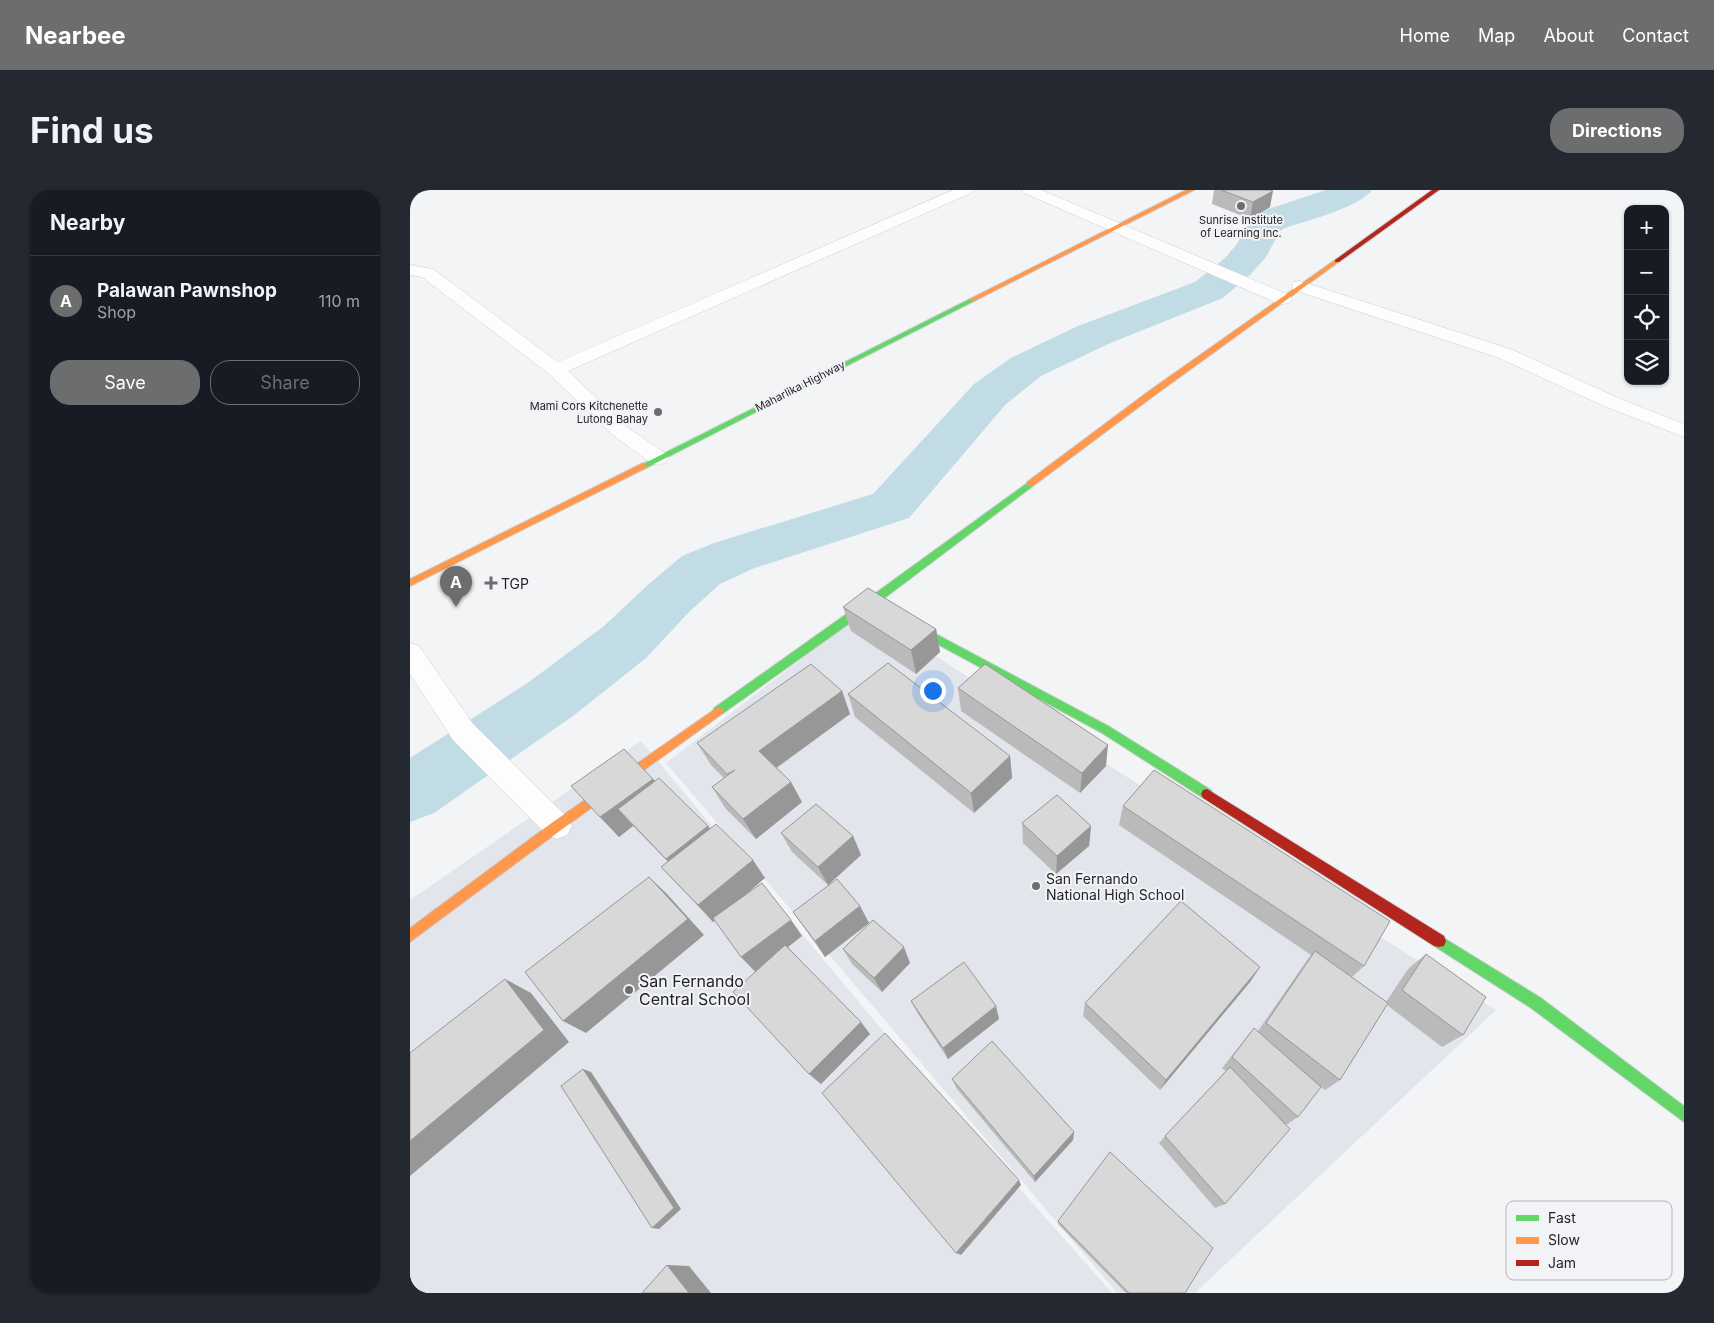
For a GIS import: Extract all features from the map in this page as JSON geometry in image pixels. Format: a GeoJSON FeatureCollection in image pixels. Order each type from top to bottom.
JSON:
{"type":"FeatureCollection","features":[{"type":"Feature","properties":{"kind":"main road","name":"Maharlika Highway"},"geometry":{"type":"LineString","coordinates":[[410,583],[1191,190]]}},
{"type":"Feature","properties":{"kind":"main road"},"geometry":{"type":"LineString","coordinates":[[410,936],[557,826],[874,605],[1152,393],[1436,190]]}},
{"type":"Feature","properties":{"kind":"main road"},"geometry":{"type":"LineString","coordinates":[[896,617],[1106,730],[1536,1003],[1684,1115]]}},
{"type":"Feature","properties":{"kind":"street"},"geometry":{"type":"LineString","coordinates":[[556,370],[739,288],[966,190]]}},
{"type":"Feature","properties":{"kind":"street"},"geometry":{"type":"LineString","coordinates":[[1029,190],[1283,298]]}},
{"type":"Feature","properties":{"kind":"street"},"geometry":{"type":"LineString","coordinates":[[410,270],[427,273],[556,370],[620,431],[658,458]]}},
{"type":"Feature","properties":{"kind":"street"},"geometry":{"type":"LineString","coordinates":[[1300,286],[1506,354],[1610,402],[1684,431]]}},
{"type":"Feature","properties":{"kind":"street"},"geometry":{"type":"LineString","coordinates":[[410,653],[463,732],[557,826]]}},
{"type":"Feature","properties":{"kind":"shaded area","name":"San Fernando National High School"},"geometry":{"type":"Polygon","coordinates":[[[864,611],[1496,1010],[1195,1293],[1117,1293],[666,763],[864,611]]]}},
{"type":"Feature","properties":{"kind":"shaded area","name":"San Fernando Central School"},"geometry":{"type":"Polygon","coordinates":[[[641,741],[924,1080],[1112,1293],[410,1293],[410,900],[641,741]]]}},
{"type":"Feature","properties":{"kind":"building"},"geometry":{"type":"Polygon","coordinates":[[[1221,190],[1270,190],[1273,191],[1253,202],[1221,190]]]}},
{"type":"Feature","properties":{"kind":"building"},"geometry":{"type":"Polygon","coordinates":[[[868,588],[936,629],[911,650],[843,607],[868,588]]]}},
{"type":"Feature","properties":{"kind":"building"},"geometry":{"type":"Polygon","coordinates":[[[888,663],[1010,756],[971,793],[848,694],[888,663]]]}},
{"type":"Feature","properties":{"kind":"building"},"geometry":{"type":"Polygon","coordinates":[[[811,664],[842,691],[759,751],[791,782],[743,819],[712,787],[735,770],[727,774],[697,743],[811,664]]]}},
{"type":"Feature","properties":{"kind":"building"},"geometry":{"type":"Polygon","coordinates":[[[985,664],[1108,745],[1082,773],[958,688],[985,664]]]}},
{"type":"Feature","properties":{"kind":"building"},"geometry":{"type":"Polygon","coordinates":[[[624,749],[653,779],[600,817],[571,786],[624,749]]]}},
{"type":"Feature","properties":{"kind":"building"},"geometry":{"type":"Polygon","coordinates":[[[1154,770],[1390,921],[1364,966],[1123,806],[1154,770]]]}},
{"type":"Feature","properties":{"kind":"building"},"geometry":{"type":"Polygon","coordinates":[[[659,778],[708,826],[666,859],[618,809],[659,778]]]}},
{"type":"Feature","properties":{"kind":"building"},"geometry":{"type":"Polygon","coordinates":[[[1057,795],[1091,826],[1057,856],[1022,823],[1057,795]]]}},
{"type":"Feature","properties":{"kind":"building"},"geometry":{"type":"Polygon","coordinates":[[[816,804],[853,836],[818,867],[781,833],[816,804]]]}},
{"type":"Feature","properties":{"kind":"building"},"geometry":{"type":"Polygon","coordinates":[[[716,824],[753,860],[698,905],[661,867],[716,824]]]}},
{"type":"Feature","properties":{"kind":"building"},"geometry":{"type":"Polygon","coordinates":[[[649,877],[688,919],[563,1021],[525,972],[649,877]]]}},
{"type":"Feature","properties":{"kind":"building"},"geometry":{"type":"Polygon","coordinates":[[[837,879],[860,906],[815,941],[793,912],[837,879]]]}},
{"type":"Feature","properties":{"kind":"building"},"geometry":{"type":"Polygon","coordinates":[[[762,883],[791,920],[741,957],[713,918],[762,883]]]}},
{"type":"Feature","properties":{"kind":"building"},"geometry":{"type":"Polygon","coordinates":[[[1181,901],[1260,967],[1166,1080],[1085,1003],[1181,901]]]}},
{"type":"Feature","properties":{"kind":"building"},"geometry":{"type":"Polygon","coordinates":[[[873,920],[904,947],[874,978],[843,949],[873,920]]]}},
{"type":"Feature","properties":{"kind":"building"},"geometry":{"type":"Polygon","coordinates":[[[785,945],[861,1022],[809,1074],[733,992],[785,945]]]}},
{"type":"Feature","properties":{"kind":"building"},"geometry":{"type":"Polygon","coordinates":[[[1315,951],[1388,1003],[1340,1080],[1266,1023],[1315,951]]]}},
{"type":"Feature","properties":{"kind":"building"},"geometry":{"type":"Polygon","coordinates":[[[1426,954],[1486,997],[1463,1035],[1402,990],[1426,954]]]}},
{"type":"Feature","properties":{"kind":"building"},"geometry":{"type":"Polygon","coordinates":[[[964,962],[996,1006],[943,1048],[911,1001],[964,962]]]}},
{"type":"Feature","properties":{"kind":"building"},"geometry":{"type":"Polygon","coordinates":[[[505,979],[544,1030],[410,1141],[410,1053],[505,979]]]}},
{"type":"Feature","properties":{"kind":"building"},"geometry":{"type":"Polygon","coordinates":[[[1254,1028],[1321,1087],[1298,1117],[1232,1057],[1254,1028]]]}},
{"type":"Feature","properties":{"kind":"building"},"geometry":{"type":"Polygon","coordinates":[[[885,1033],[1019,1180],[956,1253],[822,1093],[885,1033]]]}},
{"type":"Feature","properties":{"kind":"building"},"geometry":{"type":"Polygon","coordinates":[[[992,1041],[1074,1132],[1034,1176],[952,1079],[992,1041]]]}},
{"type":"Feature","properties":{"kind":"building"},"geometry":{"type":"Polygon","coordinates":[[[1230,1067],[1290,1129],[1225,1204],[1165,1136],[1230,1067]]]}},
{"type":"Feature","properties":{"kind":"building"},"geometry":{"type":"Polygon","coordinates":[[[583,1069],[674,1208],[652,1228],[561,1086],[583,1069]]]}},
{"type":"Feature","properties":{"kind":"building"},"geometry":{"type":"Polygon","coordinates":[[[1110,1152],[1213,1248],[1185,1293],[1129,1293],[1058,1221],[1110,1152]]]}},
{"type":"Feature","properties":{"kind":"building"},"geometry":{"type":"Polygon","coordinates":[[[667,1265],[689,1293],[642,1293],[667,1265]]]}},
{"type":"Feature","properties":{"kind":"waterway"},"geometry":{"type":"LineString","coordinates":[[410,793],[551,699],[625,642],[670,597],[701,570],[733,556],[891,506],[990,394],[1026,367],[1093,335],[1209,290],[1238,266],[1253,249],[1265,225],[1272,220],[1322,204],[1355,190]]}},
{"type":"Feature","properties":{"kind":"traffic: fast"},"geometry":{"type":"LineString","coordinates":[[643,466],[972,300]]}},
{"type":"Feature","properties":{"kind":"traffic: fast"},"geometry":{"type":"LineString","coordinates":[[718,711],[870,603],[1030,484]]}},
{"type":"Feature","properties":{"kind":"traffic: fast"},"geometry":{"type":"LineString","coordinates":[[904,621],[1106,730],[1207,794]]}},
{"type":"Feature","properties":{"kind":"traffic: fast"},"geometry":{"type":"LineString","coordinates":[[1439,941],[1536,1003],[1684,1115]]}},
{"type":"Feature","properties":{"kind":"traffic: slow"},"geometry":{"type":"LineString","coordinates":[[972,300],[1191,190]]}},
{"type":"Feature","properties":{"kind":"traffic: slow"},"geometry":{"type":"LineString","coordinates":[[1030,484],[1152,393],[1337,261]]}},
{"type":"Feature","properties":{"kind":"traffic: slow"},"geometry":{"type":"LineString","coordinates":[[410,583],[643,466]]}},
{"type":"Feature","properties":{"kind":"traffic: slow"},"geometry":{"type":"LineString","coordinates":[[410,936],[557,826],[718,711]]}},
{"type":"Feature","properties":{"kind":"traffic: jam"},"geometry":{"type":"LineString","coordinates":[[1337,261],[1436,190]]}},
{"type":"Feature","properties":{"kind":"traffic: jam"},"geometry":{"type":"LineString","coordinates":[[1207,794],[1439,941]]}},
{"type":"Feature","properties":{"kind":"place","name":"Sunrise Institute of Learning Inc."},"geometry":{"type":"Point","coordinates":[1241,206]}},
{"type":"Feature","properties":{"kind":"place","name":"Mami Cors Kitchenette Lutong Bahay"},"geometry":{"type":"Point","coordinates":[658,412]}},
{"type":"Feature","properties":{"kind":"place","name":"TGP"},"geometry":{"type":"Point","coordinates":[491,583]}},
{"type":"Feature","properties":{"kind":"place","name":"Palawan Pawnshop"},"geometry":{"type":"Point","coordinates":[456,607]}},
{"type":"Feature","properties":{"kind":"place","name":"San Fernando National High School"},"geometry":{"type":"Point","coordinates":[1036,886]}},
{"type":"Feature","properties":{"kind":"place","name":"San Fernando Central School"},"geometry":{"type":"Point","coordinates":[629,990]}}]}
